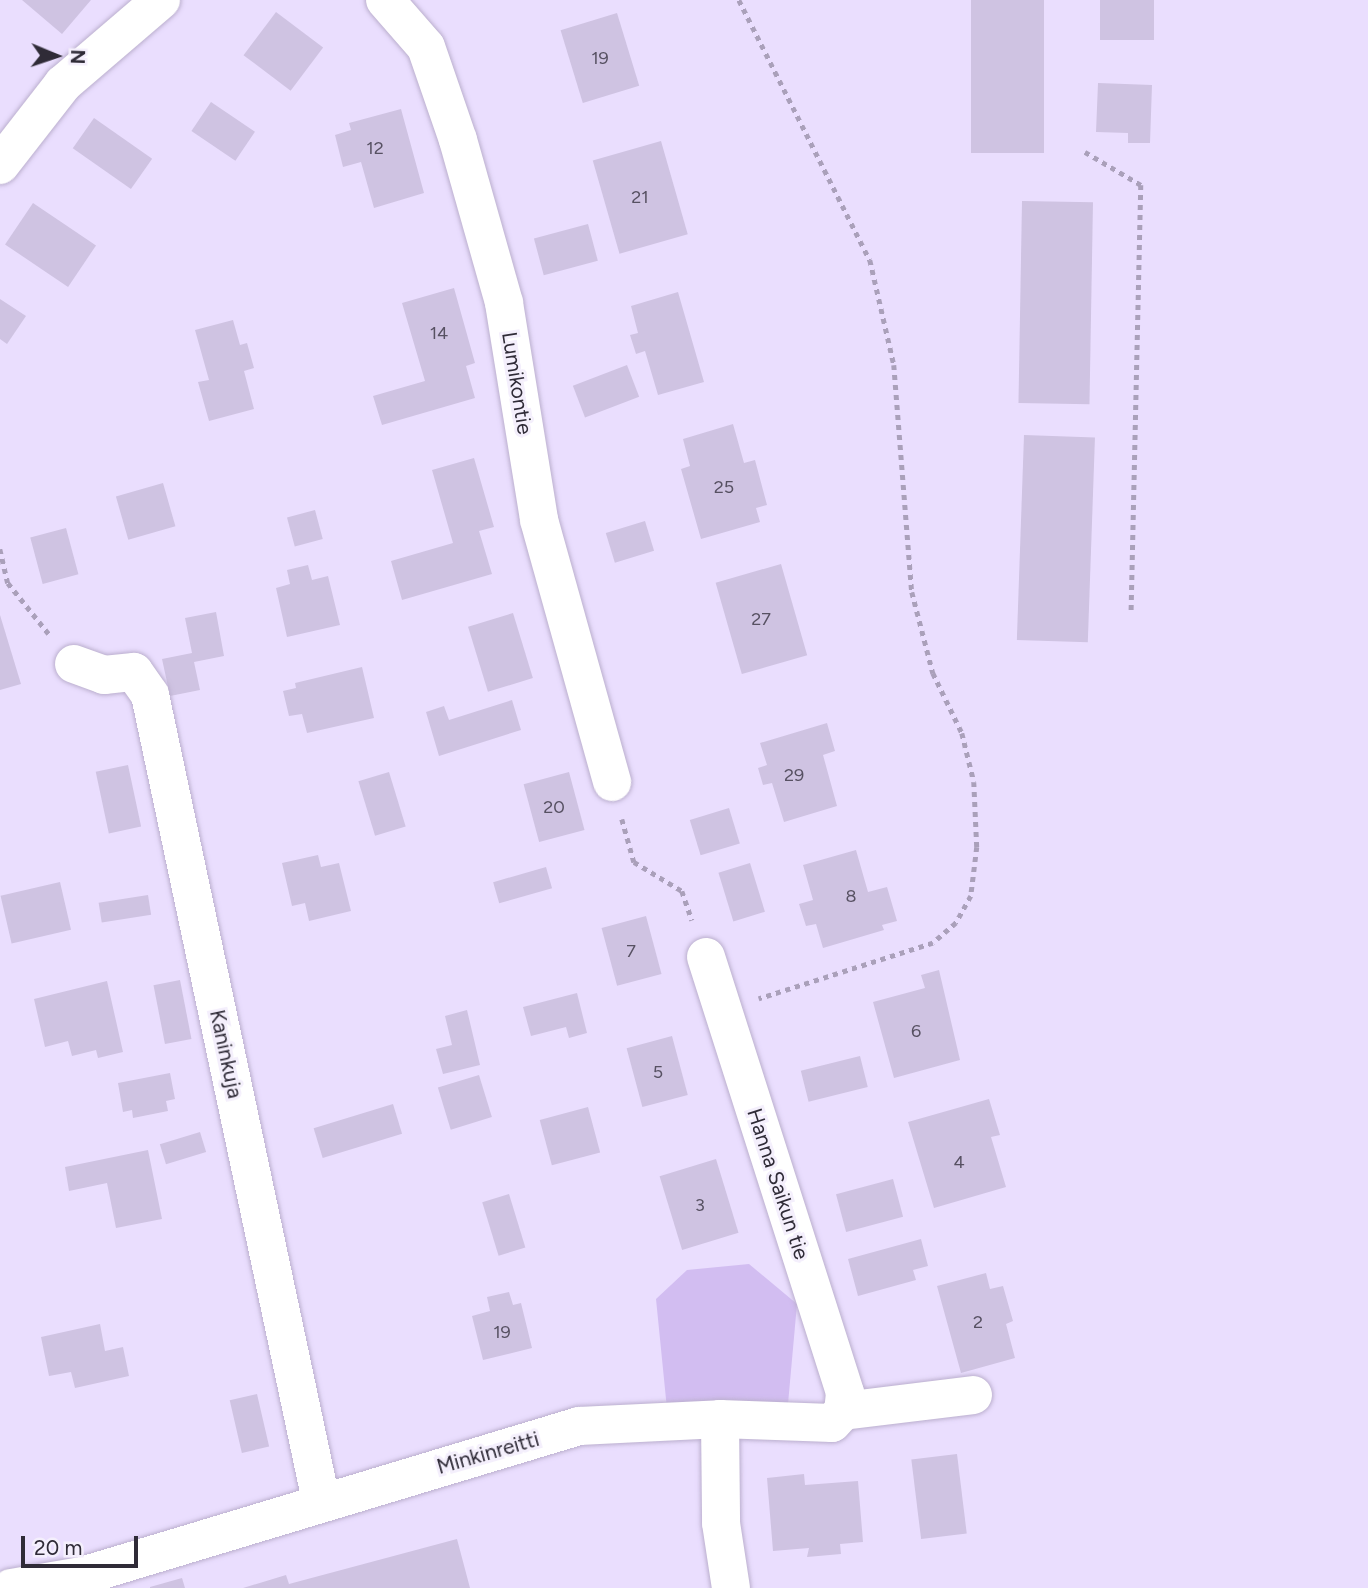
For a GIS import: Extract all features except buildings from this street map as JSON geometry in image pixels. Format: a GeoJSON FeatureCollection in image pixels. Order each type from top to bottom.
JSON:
{"type":"FeatureCollection","features":[{"type":"Feature","properties":{"kind":"street"},"geometry":{"type":"LineString","coordinates":[[0,165],[63,85],[161,0]]}},
{"type":"Feature","properties":{"kind":"street","name":"Lumikontie"},"geometry":{"type":"LineString","coordinates":[[385,0],[426,47],[458,140],[505,303],[540,520],[612,782]]}},
{"type":"Feature","properties":{"kind":"street","name":"Kaninkuja"},"geometry":{"type":"LineString","coordinates":[[74,664],[104,675],[134,672],[150,695],[321,1501]]}},
{"type":"Feature","properties":{"kind":"street","name":"Hanna Saikun tie"},"geometry":{"type":"LineString","coordinates":[[706,957],[845,1393],[843,1411]]}},
{"type":"Feature","properties":{"kind":"street","name":"Minkinreitti"},"geometry":{"type":"LineString","coordinates":[[11,1588],[83,1582],[321,1501],[579,1426],[720,1419],[832,1423],[843,1411],[973,1395]]}},
{"type":"Feature","properties":{"kind":"street"},"geometry":{"type":"LineString","coordinates":[[720,1419],[721,1523],[731,1588]]}},
{"type":"Feature","properties":{"kind":"path"},"geometry":{"type":"LineString","coordinates":[[724,1016],[779,989],[933,943],[956,923],[971,896],[977,847],[974,782],[962,733],[933,673],[912,592],[894,365],[870,260],[739,0]]}},
{"type":"Feature","properties":{"kind":"path"},"geometry":{"type":"LineString","coordinates":[[1085,152],[1141,185],[1131,614]]}},
{"type":"Feature","properties":{"kind":"path"},"geometry":{"type":"LineString","coordinates":[[0,549],[8,583],[74,664]]}},
{"type":"Feature","properties":{"kind":"path"},"geometry":{"type":"LineString","coordinates":[[612,782],[634,862],[682,891],[706,957]]}},
{"type":"Feature","properties":{"kind":"shaded area"},"geometry":{"type":"Polygon","coordinates":[[[749,1264],[797,1304],[787,1415],[667,1409],[656,1299],[687,1270],[749,1264]]]}}]}
